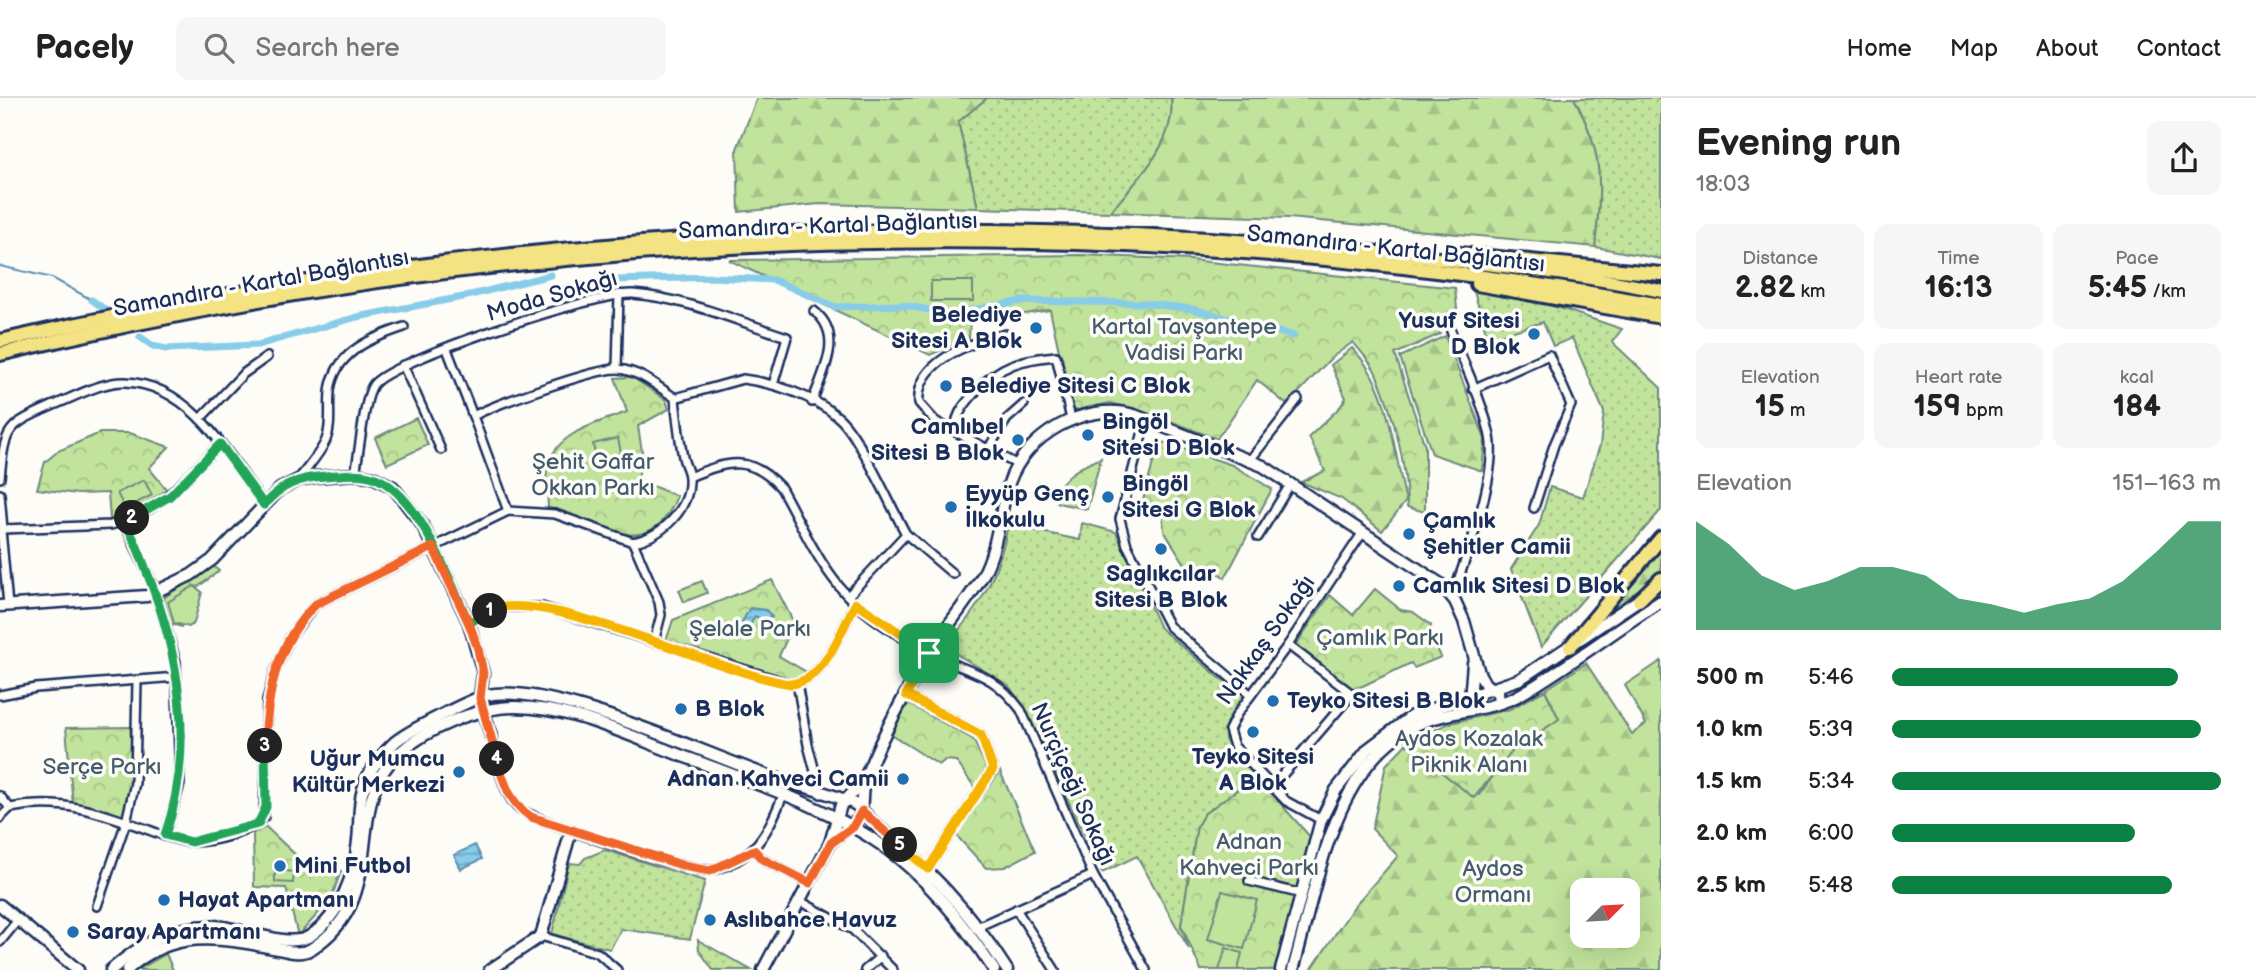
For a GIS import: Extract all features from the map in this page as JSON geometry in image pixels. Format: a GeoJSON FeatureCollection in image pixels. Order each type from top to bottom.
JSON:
{"type":"FeatureCollection","features":[{"type":"Feature","properties":{"kind":"highway","name":"Samandıra - Kartal Bağlantısı"},"geometry":{"type":"LineString","coordinates":[[0,341],[295,282],[483,256],[666,239],[835,231],[1088,231],[1254,247],[1457,273],[1661,305]]}},
{"type":"Feature","properties":{"kind":"highway"},"geometry":{"type":"LineString","coordinates":[[1254,247],[1321,241],[1661,274]]}},
{"type":"Feature","properties":{"kind":"highway","name":"Samandıra - Kartal Bağlantısı"},"geometry":{"type":"LineString","coordinates":[[0,354],[150,321],[370,283],[647,254],[823,244],[967,242],[1254,247],[1398,255],[1661,290]]}},
{"type":"Feature","properties":{"kind":"highway"},"geometry":{"type":"LineString","coordinates":[[1254,247],[1661,317]]}},
{"type":"Feature","properties":{"kind":"highway"},"geometry":{"type":"LineString","coordinates":[[1570,647],[1661,538]]}},
{"type":"Feature","properties":{"kind":"highway"},"geometry":{"type":"LineString","coordinates":[[1639,600],[1661,579]]}},
{"type":"Feature","properties":{"kind":"street","name":"Moda Sokağı"},"geometry":{"type":"LineString","coordinates":[[355,474],[368,394],[382,377],[403,365],[526,320],[619,295],[632,293],[692,306],[787,337],[773,386]]}},
{"type":"Feature","properties":{"kind":"street"},"geometry":{"type":"LineString","coordinates":[[617,369],[619,295]]}},
{"type":"Feature","properties":{"kind":"street"},"geometry":{"type":"LineString","coordinates":[[812,402],[830,354],[831,334],[827,324],[814,311]]}},
{"type":"Feature","properties":{"kind":"street"},"geometry":{"type":"LineString","coordinates":[[1449,326],[1490,436],[1492,460],[1467,556],[1452,597]]}},
{"type":"Feature","properties":{"kind":"street"},"geometry":{"type":"LineString","coordinates":[[298,480],[326,439],[331,385],[339,367],[355,349],[372,338],[404,327]]}},
{"type":"Feature","properties":{"kind":"street"},"geometry":{"type":"LineString","coordinates":[[1005,334],[973,342],[949,353],[935,367],[918,394],[924,412],[1018,465]]}},
{"type":"Feature","properties":{"kind":"street"},"geometry":{"type":"LineString","coordinates":[[447,349],[508,511]]}},
{"type":"Feature","properties":{"kind":"street"},"geometry":{"type":"LineString","coordinates":[[1473,389],[1549,355],[1571,405],[1571,411],[1554,445],[1534,508]]}},
{"type":"Feature","properties":{"kind":"street"},"geometry":{"type":"LineString","coordinates":[[966,438],[957,419],[960,409],[993,373],[1005,365],[1027,359],[1056,356],[1071,419]]}},
{"type":"Feature","properties":{"kind":"street"},"geometry":{"type":"LineString","coordinates":[[200,419],[243,374],[267,357]]}},
{"type":"Feature","properties":{"kind":"street"},"geometry":{"type":"LineString","coordinates":[[403,365],[442,450]]}},
{"type":"Feature","properties":{"kind":"street"},"geometry":{"type":"LineString","coordinates":[[473,416],[551,387],[617,369],[638,374],[675,398],[743,380],[773,386],[839,417],[849,428],[906,534],[953,573]]}},
{"type":"Feature","properties":{"kind":"street"},"geometry":{"type":"LineString","coordinates":[[0,478],[2,450],[11,427],[19,420],[125,382],[154,390],[183,404],[200,419],[264,505]]}},
{"type":"Feature","properties":{"kind":"street"},"geometry":{"type":"LineString","coordinates":[[0,818],[10,808],[34,804],[73,805],[191,842],[258,824],[266,807],[267,700],[275,671],[290,637],[316,604],[508,511],[555,514],[633,542],[646,540],[663,530],[674,518],[689,477],[683,459],[675,398]]}},
{"type":"Feature","properties":{"kind":"street"},"geometry":{"type":"LineString","coordinates":[[1250,460],[1298,399]]}},
{"type":"Feature","properties":{"kind":"street"},"geometry":{"type":"LineString","coordinates":[[988,449],[1007,419],[1024,404]]}},
{"type":"Feature","properties":{"kind":"street"},"geometry":{"type":"LineString","coordinates":[[763,970],[831,843],[836,819],[844,801],[864,780],[929,653],[988,563],[1010,481],[1018,465],[1041,439],[1071,419],[1119,411],[1250,460],[1291,483],[1442,585],[1452,597],[1464,621],[1479,673],[1500,696],[1499,703]]}},
{"type":"Feature","properties":{"kind":"street"},"geometry":{"type":"LineString","coordinates":[[1146,420],[1120,519],[1127,545],[1169,626],[1251,695]]}},
{"type":"Feature","properties":{"kind":"street"},"geometry":{"type":"LineString","coordinates":[[1,530],[124,522],[170,496],[220,444]]}},
{"type":"Feature","properties":{"kind":"street","name":"Nurçiçeği Sokağı"},"geometry":{"type":"LineString","coordinates":[[689,477],[732,463],[754,466],[769,475],[781,488],[837,584],[848,596],[929,653],[993,680],[1004,689],[1021,710],[1093,875],[1146,970]]}},
{"type":"Feature","properties":{"kind":"street"},"geometry":{"type":"LineString","coordinates":[[0,494],[4,605],[131,598],[156,592],[191,575],[212,560],[280,489],[298,480],[355,474],[373,477],[393,487],[423,526],[469,623],[483,684],[480,698],[488,711],[491,736],[509,796],[517,808],[531,817],[571,831],[688,867],[710,871],[754,850],[764,839],[784,793]]}},
{"type":"Feature","properties":{"kind":"street"},"geometry":{"type":"LineString","coordinates":[[1258,537],[1291,483]]}},
{"type":"Feature","properties":{"kind":"street"},"geometry":{"type":"LineString","coordinates":[[124,522],[156,592],[172,639],[177,677],[180,784],[165,835]]}},
{"type":"Feature","properties":{"kind":"street","name":"Nakkaş Sokağı"},"geometry":{"type":"LineString","coordinates":[[1321,820],[1286,801],[1230,738],[1231,722],[1288,645],[1363,532]]}},
{"type":"Feature","properties":{"kind":"street"},"geometry":{"type":"LineString","coordinates":[[848,596],[906,534]]}},
{"type":"Feature","properties":{"kind":"street"},"geometry":{"type":"LineString","coordinates":[[633,542],[659,602],[661,615],[654,642]]}},
{"type":"Feature","properties":{"kind":"street"},"geometry":{"type":"LineString","coordinates":[[1281,970],[1321,820],[1336,790],[1368,749],[1406,719],[1520,679],[1661,585]]}},
{"type":"Feature","properties":{"kind":"street"},"geometry":{"type":"LineString","coordinates":[[1293,970],[1332,830],[1346,796],[1377,756],[1407,730],[1434,719],[1499,703],[1522,694],[1661,601]]}},
{"type":"Feature","properties":{"kind":"street"},"geometry":{"type":"LineString","coordinates":[[469,623],[498,607],[542,607],[781,682],[797,683],[818,672],[856,603]]}},
{"type":"Feature","properties":{"kind":"street"},"geometry":{"type":"LineString","coordinates":[[1273,786],[1352,694],[1288,645]]}},
{"type":"Feature","properties":{"kind":"street"},"geometry":{"type":"LineString","coordinates":[[1474,652],[1471,695],[1474,710]]}},
{"type":"Feature","properties":{"kind":"street"},"geometry":{"type":"LineString","coordinates":[[0,695],[36,688],[177,677]]}},
{"type":"Feature","properties":{"kind":"street"},"geometry":{"type":"LineString","coordinates":[[97,906],[126,822],[135,782],[137,680]]}},
{"type":"Feature","properties":{"kind":"street"},"geometry":{"type":"LineString","coordinates":[[797,683],[808,745],[821,794]]}},
{"type":"Feature","properties":{"kind":"street"},"geometry":{"type":"LineString","coordinates":[[483,684],[495,695],[496,704],[488,711]]}},
{"type":"Feature","properties":{"kind":"street"},"geometry":{"type":"LineString","coordinates":[[111,970],[147,942],[198,927],[216,926],[285,940],[301,940],[311,936],[334,912],[346,891],[358,844],[362,789],[370,770],[398,739],[417,727],[480,698],[495,695],[532,696],[578,706],[821,794],[853,803],[928,869],[1007,970]]}},
{"type":"Feature","properties":{"kind":"street"},"geometry":{"type":"LineString","coordinates":[[906,695],[981,735],[993,769],[928,869]]}},
{"type":"Feature","properties":{"kind":"street"},"geometry":{"type":"LineString","coordinates":[[127,970],[156,947],[182,940],[224,939],[292,952],[307,952],[318,944],[355,899],[373,790],[379,776],[401,751],[417,740],[488,711],[516,707],[543,710],[589,721],[784,793],[836,819],[884,847],[974,929],[994,970]]}},
{"type":"Feature","properties":{"kind":"street"},"geometry":{"type":"LineString","coordinates":[[831,843],[851,828],[862,811],[864,780]]}},
{"type":"Feature","properties":{"kind":"street"},"geometry":{"type":"LineString","coordinates":[[0,796],[10,808]]}},
{"type":"Feature","properties":{"kind":"street"},"geometry":{"type":"LineString","coordinates":[[493,969],[541,936],[571,831]]}},
{"type":"Feature","properties":{"kind":"street"},"geometry":{"type":"LineString","coordinates":[[754,850],[762,859],[810,883]]}},
{"type":"Feature","properties":{"kind":"street"},"geometry":{"type":"LineString","coordinates":[[974,929],[1093,875]]}},
{"type":"Feature","properties":{"kind":"street"},"geometry":{"type":"LineString","coordinates":[[1249,881],[1302,894]]}},
{"type":"Feature","properties":{"kind":"street"},"geometry":{"type":"LineString","coordinates":[[800,901],[853,929],[893,970]]}},
{"type":"Feature","properties":{"kind":"street"},"geometry":{"type":"LineString","coordinates":[[0,905],[78,970]]}},
{"type":"Feature","properties":{"kind":"street"},"geometry":{"type":"LineString","coordinates":[[1016,909],[1055,970]]}},
{"type":"Feature","properties":{"kind":"street"},"geometry":{"type":"LineString","coordinates":[[0,942],[18,920]]}},
{"type":"Feature","properties":{"kind":"street"},"geometry":{"type":"LineString","coordinates":[[541,936],[598,953],[617,970]]}},
{"type":"Feature","properties":{"kind":"street"},"geometry":{"type":"LineString","coordinates":[[865,970],[881,956]]}},
{"type":"Feature","properties":{"kind":"green space"},"geometry":{"type":"Polygon","coordinates":[[[757,98],[987,98],[958,122],[978,208],[819,204],[739,212],[737,149],[757,98]]]}},
{"type":"Feature","properties":{"kind":"green space"},"geometry":{"type":"Polygon","coordinates":[[[987,98],[1171,98],[1171,114],[1168,130],[1153,160],[1110,212],[978,208],[958,121],[987,98]]]}},
{"type":"Feature","properties":{"kind":"green space"},"geometry":{"type":"Polygon","coordinates":[[[1171,98],[1574,98],[1596,154],[1599,205],[1595,247],[1289,218],[1110,212],[1153,160],[1168,130],[1171,98]]]}},
{"type":"Feature","properties":{"kind":"green space"},"geometry":{"type":"Polygon","coordinates":[[[1574,98],[1661,98],[1661,259],[1595,247],[1599,205],[1596,154],[1574,98]]]}},
{"type":"Feature","properties":{"kind":"green space","name":"Kartal Tavşantepe Vadisi Parkı"},"geometry":{"type":"Polygon","coordinates":[[[1082,255],[1190,260],[1455,288],[1457,309],[1434,319],[1440,334],[1395,354],[1425,446],[1425,512],[1407,507],[1402,456],[1388,405],[1374,369],[1353,342],[1331,358],[1287,405],[1257,380],[1217,439],[1157,416],[1110,403],[1072,411],[1050,310],[970,323],[969,338],[930,355],[729,260],[1082,255]]]}},
{"type":"Feature","properties":{"kind":"green space"},"geometry":{"type":"Polygon","coordinates":[[[931,281],[973,281],[973,301],[931,301],[931,281]]]}},
{"type":"Feature","properties":{"kind":"green space"},"geometry":{"type":"Polygon","coordinates":[[[1473,288],[1560,308],[1622,329],[1612,342],[1661,388],[1661,510],[1541,647],[1511,569],[1539,525],[1550,487],[1583,497],[1600,445],[1604,412],[1572,338],[1553,346],[1543,322],[1488,339],[1473,288]]]}},
{"type":"Feature","properties":{"kind":"green space"},"geometry":{"type":"Polygon","coordinates":[[[1445,336],[1485,439],[1482,471],[1432,454],[1400,357],[1445,336]]]}},
{"type":"Feature","properties":{"kind":"green space"},"geometry":{"type":"Polygon","coordinates":[[[1352,348],[1365,364],[1383,400],[1406,501],[1382,531],[1342,499],[1301,482],[1325,471],[1309,437],[1346,398],[1331,365],[1352,348]]]}},
{"type":"Feature","properties":{"kind":"green space","name":"Şehit Gaffar Okkan Parkı"},"geometry":{"type":"Polygon","coordinates":[[[632,377],[666,400],[669,409],[638,426],[642,452],[638,480],[677,496],[666,518],[652,530],[637,534],[621,533],[548,508],[546,480],[553,453],[570,436],[627,412],[615,378],[632,377]]]}},
{"type":"Feature","properties":{"kind":"green space"},"geometry":{"type":"Polygon","coordinates":[[[416,418],[428,445],[387,464],[375,438],[416,418]]]}},
{"type":"Feature","properties":{"kind":"green space"},"geometry":{"type":"Polygon","coordinates":[[[100,433],[130,433],[169,447],[149,468],[167,490],[121,518],[110,519],[108,493],[78,494],[37,489],[45,462],[58,451],[100,433]]]}},
{"type":"Feature","properties":{"kind":"green space"},"geometry":{"type":"Polygon","coordinates":[[[618,438],[621,453],[596,459],[593,444],[618,438]]]}},
{"type":"Feature","properties":{"kind":"green space"},"geometry":{"type":"Polygon","coordinates":[[[1159,441],[1232,465],[1272,489],[1225,578],[1213,569],[1203,571],[1194,562],[1189,567],[1185,564],[1164,531],[1162,507],[1142,504],[1159,441]]]}},
{"type":"Feature","properties":{"kind":"green space"},"geometry":{"type":"Polygon","coordinates":[[[1101,458],[1087,509],[1058,503],[1054,495],[1068,476],[1101,458]]]}},
{"type":"Feature","properties":{"kind":"green space"},"geometry":{"type":"Polygon","coordinates":[[[144,480],[152,495],[125,509],[117,493],[144,480]]]}},
{"type":"Feature","properties":{"kind":"green space"},"geometry":{"type":"Polygon","coordinates":[[[1082,523],[1116,532],[1160,628],[1221,679],[1247,692],[1226,723],[1225,740],[1256,776],[1204,814],[1197,826],[1181,925],[1189,949],[1137,856],[1102,873],[1025,709],[1008,685],[945,647],[986,591],[999,562],[1008,525],[1080,540],[1082,523]]]}},
{"type":"Feature","properties":{"kind":"green space"},"geometry":{"type":"Polygon","coordinates":[[[1661,550],[1661,573],[1608,613],[1661,550]]]}},
{"type":"Feature","properties":{"kind":"green space"},"geometry":{"type":"Polygon","coordinates":[[[212,565],[219,571],[198,587],[194,586],[174,623],[182,627],[171,624],[162,599],[212,565]]]}},
{"type":"Feature","properties":{"kind":"green space","name":"Şelale Parkı"},"geometry":{"type":"Polygon","coordinates":[[[772,580],[794,623],[779,656],[810,674],[800,680],[786,680],[666,641],[673,620],[772,580]]]}},
{"type":"Feature","properties":{"kind":"green space"},"geometry":{"type":"Polygon","coordinates":[[[702,581],[707,593],[684,602],[679,590],[702,581]]]}},
{"type":"Feature","properties":{"kind":"green space"},"geometry":{"type":"Polygon","coordinates":[[[194,586],[202,592],[194,623],[189,627],[174,623],[168,602],[194,586]]]}},
{"type":"Feature","properties":{"kind":"green space","name":"Çamlık Parkı"},"geometry":{"type":"Polygon","coordinates":[[[1375,589],[1401,610],[1413,612],[1431,625],[1430,633],[1441,657],[1414,668],[1411,663],[1354,690],[1294,647],[1330,595],[1353,615],[1375,589]]]}},
{"type":"Feature","properties":{"kind":"green space","name":"Aydos Ormanı"},"geometry":{"type":"Polygon","coordinates":[[[1661,661],[1661,970],[1311,970],[1355,905],[1398,856],[1372,829],[1386,765],[1406,744],[1479,795],[1512,751],[1559,719],[1545,690],[1586,663],[1632,734],[1646,724],[1625,685],[1661,661]]]}},
{"type":"Feature","properties":{"kind":"green space","name":"Aydos Kozalak Piknik Alanı"},"geometry":{"type":"Polygon","coordinates":[[[1545,690],[1559,719],[1512,751],[1474,798],[1406,744],[1447,724],[1510,709],[1545,690]]]}},
{"type":"Feature","properties":{"kind":"green space"},"geometry":{"type":"Polygon","coordinates":[[[907,703],[973,739],[987,769],[975,788],[956,761],[945,760],[939,765],[892,735],[907,703]]]}},
{"type":"Feature","properties":{"kind":"green space","name":"Serçe Parkı"},"geometry":{"type":"Polygon","coordinates":[[[130,727],[135,776],[126,822],[73,805],[66,728],[130,727]]]}},
{"type":"Feature","properties":{"kind":"green space"},"geometry":{"type":"Polygon","coordinates":[[[1000,771],[1035,851],[1005,867],[986,868],[955,834],[1000,771]]]}},
{"type":"Feature","properties":{"kind":"green space","name":"Adnan Kahveci Parkı"},"geometry":{"type":"Polygon","coordinates":[[[1256,776],[1312,839],[1277,970],[1201,970],[1181,925],[1197,826],[1204,814],[1256,776]]]}},
{"type":"Feature","properties":{"kind":"green space"},"geometry":{"type":"Polygon","coordinates":[[[266,827],[300,859],[341,871],[331,899],[298,936],[286,888],[254,887],[253,833],[266,827]]]}},
{"type":"Feature","properties":{"kind":"green space"},"geometry":{"type":"Polygon","coordinates":[[[605,850],[705,881],[690,939],[621,929],[610,949],[552,934],[569,863],[580,864],[585,858],[605,850]]]}},
{"type":"Feature","properties":{"kind":"green space"},"geometry":{"type":"Polygon","coordinates":[[[275,862],[286,863],[286,871],[294,872],[293,883],[275,882],[275,862]]]}},
{"type":"Feature","properties":{"kind":"green space"},"geometry":{"type":"Polygon","coordinates":[[[1222,891],[1257,900],[1244,949],[1208,939],[1222,891]]]}},
{"type":"Feature","properties":{"kind":"green space"},"geometry":{"type":"Polygon","coordinates":[[[698,940],[751,970],[713,970],[699,950],[698,940]]]}},
{"type":"Feature","properties":{"kind":"green space"},"geometry":{"type":"Polygon","coordinates":[[[1226,948],[1242,953],[1238,970],[1219,970],[1226,948]]]}},
{"type":"Feature","properties":{"kind":"green space"},"geometry":{"type":"Polygon","coordinates":[[[166,954],[173,970],[138,970],[166,954]]]}},
{"type":"Feature","properties":{"kind":"water"},"geometry":{"type":"Polygon","coordinates":[[[750,608],[766,610],[772,617],[765,621],[755,616],[744,636],[734,639],[731,630],[739,627],[750,608]]]}},
{"type":"Feature","properties":{"kind":"water"},"geometry":{"type":"Polygon","coordinates":[[[475,845],[482,859],[461,869],[454,855],[475,845]]]}},
{"type":"Feature","properties":{"kind":"waterway"},"geometry":{"type":"LineString","coordinates":[[0,266],[52,278],[92,300]]}},
{"type":"Feature","properties":{"kind":"waterway"},"geometry":{"type":"LineString","coordinates":[[140,337],[153,346],[166,349],[258,345],[357,317],[463,297],[551,275]]}},
{"type":"Feature","properties":{"kind":"waterway"},"geometry":{"type":"LineString","coordinates":[[617,280],[714,277],[774,280],[835,307],[902,305],[951,314],[1021,301],[1143,303],[1192,309],[1294,336]]}},
{"type":"Feature","properties":{"kind":"waterway"},"geometry":{"type":"LineString","coordinates":[[92,300],[106,310]]}},
{"type":"Feature","properties":{"kind":"place","name":"Belediye Sitesi A Blok"},"geometry":{"type":"Point","coordinates":[1036,328]}},
{"type":"Feature","properties":{"kind":"place","name":"Yusuf Sitesi D Blok"},"geometry":{"type":"Point","coordinates":[1534,334]}},
{"type":"Feature","properties":{"kind":"place","name":"Belediye Sitesi C Blok"},"geometry":{"type":"Point","coordinates":[946,386]}},
{"type":"Feature","properties":{"kind":"place","name":"Bingöl Sitesi D Blok"},"geometry":{"type":"Point","coordinates":[1088,435]}},
{"type":"Feature","properties":{"kind":"place","name":"Camlıbel Sitesi B Blok"},"geometry":{"type":"Point","coordinates":[1018,440]}},
{"type":"Feature","properties":{"kind":"place","name":"Bingöl Sitesi G Blok"},"geometry":{"type":"Point","coordinates":[1108,497]}},
{"type":"Feature","properties":{"kind":"place","name":"Eyyüp Genç İlkokulu"},"geometry":{"type":"Point","coordinates":[951,507]}},
{"type":"Feature","properties":{"kind":"place","name":"Çamlık Şehitler Camii"},"geometry":{"type":"Point","coordinates":[1409,534]}},
{"type":"Feature","properties":{"kind":"place","name":"Saglıkcılar Sitesi B Blok"},"geometry":{"type":"Point","coordinates":[1161,549]}},
{"type":"Feature","properties":{"kind":"place","name":"Camlık Sitesi D Blok"},"geometry":{"type":"Point","coordinates":[1399,586]}},
{"type":"Feature","properties":{"kind":"place","name":"Teyko Sitesi B Blok"},"geometry":{"type":"Point","coordinates":[1273,701]}},
{"type":"Feature","properties":{"kind":"place","name":"B Blok"},"geometry":{"type":"Point","coordinates":[681,709]}},
{"type":"Feature","properties":{"kind":"place","name":"Teyko Sitesi A Blok"},"geometry":{"type":"Point","coordinates":[1253,732]}},
{"type":"Feature","properties":{"kind":"place","name":"Uğur Mumcu Kültür Merkezi"},"geometry":{"type":"Point","coordinates":[459,772]}},
{"type":"Feature","properties":{"kind":"place","name":"Adnan Kahveci Camii"},"geometry":{"type":"Point","coordinates":[903,779]}},
{"type":"Feature","properties":{"kind":"place","name":"Mini Futbol"},"geometry":{"type":"Point","coordinates":[280,866]}},
{"type":"Feature","properties":{"kind":"place","name":"Hayat Apartmanı"},"geometry":{"type":"Point","coordinates":[164,900]}},
{"type":"Feature","properties":{"kind":"place","name":"Aslıbahce Havuz"},"geometry":{"type":"Point","coordinates":[710,920]}},
{"type":"Feature","properties":{"kind":"place","name":"Saray Apartmanı"},"geometry":{"type":"Point","coordinates":[73,932]}},
{"type":"Feature","properties":{"kind":"route"},"geometry":{"type":"LineString","coordinates":[[929,653],[856,603],[818,672],[801,683],[791,684],[542,607],[498,607],[469,623],[423,526],[393,487],[373,477],[355,474],[315,477],[298,480],[280,489],[264,505],[220,444],[170,496],[124,522],[156,592],[172,639],[176,662],[180,784],[165,835],[191,842],[247,828],[258,824],[264,817],[267,700],[275,671],[290,637],[303,617],[316,604],[395,565],[433,547],[469,623],[478,649],[483,673],[480,692],[483,711],[501,774],[509,796],[517,808],[531,817],[559,827],[688,867],[710,871],[754,850],[762,859],[810,883],[831,843],[853,827],[862,811],[928,869],[952,827],[993,769],[981,735],[906,695],[929,653]]}}]}
